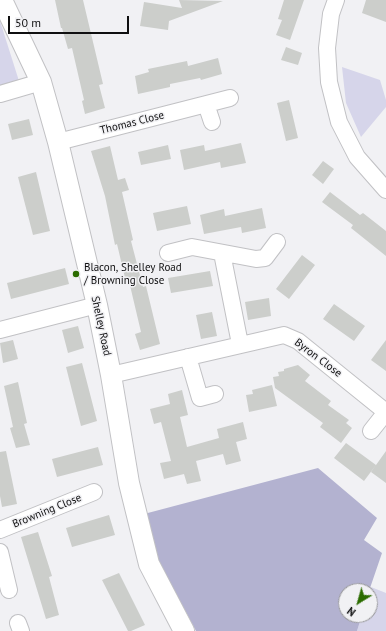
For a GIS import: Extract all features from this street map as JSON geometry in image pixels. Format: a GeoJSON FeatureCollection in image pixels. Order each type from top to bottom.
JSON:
{"type":"FeatureCollection","features":[{"type":"Feature","properties":{"kind":"street","name":"Shelley Road"},"geometry":{"type":"LineString","coordinates":[[2,0],[41,82],[58,142],[97,305],[111,375],[129,483],[149,564],[184,631]]}},
{"type":"Feature","properties":{"kind":"street"},"geometry":{"type":"LineString","coordinates":[[336,0],[331,14],[327,48],[329,82],[339,122],[356,157],[386,190]]}},
{"type":"Feature","properties":{"kind":"street"},"geometry":{"type":"LineString","coordinates":[[0,94],[41,82]]}},
{"type":"Feature","properties":{"kind":"street","name":"Thomas Close"},"geometry":{"type":"LineString","coordinates":[[58,142],[230,98]]}},
{"type":"Feature","properties":{"kind":"street"},"geometry":{"type":"LineString","coordinates":[[206,104],[212,122]]}},
{"type":"Feature","properties":{"kind":"street"},"geometry":{"type":"LineString","coordinates":[[168,253],[192,247],[256,259],[265,258],[277,242]]}},
{"type":"Feature","properties":{"kind":"street"},"geometry":{"type":"LineString","coordinates":[[222,252],[240,344]]}},
{"type":"Feature","properties":{"kind":"street"},"geometry":{"type":"LineString","coordinates":[[0,330],[97,305]]}},
{"type":"Feature","properties":{"kind":"street","name":"Byron Close"},"geometry":{"type":"LineString","coordinates":[[111,375],[284,335],[298,341],[386,412],[371,431]]}},
{"type":"Feature","properties":{"kind":"street"},"geometry":{"type":"LineString","coordinates":[[188,357],[206,401]]}},
{"type":"Feature","properties":{"kind":"street","name":"Browning Close"},"geometry":{"type":"LineString","coordinates":[[0,530],[94,492]]}},
{"type":"Feature","properties":{"kind":"street"},"geometry":{"type":"LineString","coordinates":[[0,552],[9,590]]}},
{"type":"Feature","properties":{"kind":"shaded area"},"geometry":{"type":"Polygon","coordinates":[[[0,21],[19,81],[0,88],[0,21]]]}},
{"type":"Feature","properties":{"kind":"shaded area"},"geometry":{"type":"Polygon","coordinates":[[[342,67],[380,80],[386,100],[386,107],[361,137],[346,103],[342,67]]]}},
{"type":"Feature","properties":{"kind":"shaded area"},"geometry":{"type":"Polygon","coordinates":[[[318,468],[377,518],[364,540],[382,553],[372,583],[338,583],[338,623],[360,623],[357,631],[196,631],[157,558],[144,514],[318,468]]]}},
{"type":"Feature","properties":{"kind":"shaded area"},"geometry":{"type":"Polygon","coordinates":[[[378,590],[386,593],[386,631],[357,631],[360,623],[378,623],[378,590]]]}},
{"type":"Feature","properties":{"kind":"building"},"geometry":{"type":"Polygon","coordinates":[[[55,0],[83,0],[103,84],[99,85],[105,108],[85,114],[82,101],[84,100],[72,48],[68,49],[61,28],[55,0]]]}},
{"type":"Feature","properties":{"kind":"building"},"geometry":{"type":"Polygon","coordinates":[[[179,0],[223,1],[169,21],[168,30],[140,26],[144,2],[182,8],[179,0]]]}},
{"type":"Feature","properties":{"kind":"building"},"geometry":{"type":"Polygon","coordinates":[[[284,0],[304,0],[290,40],[276,35],[282,20],[278,19],[284,0]]]}},
{"type":"Feature","properties":{"kind":"building"},"geometry":{"type":"Polygon","coordinates":[[[366,0],[386,0],[386,22],[362,13],[366,0]]]}},
{"type":"Feature","properties":{"kind":"building"},"geometry":{"type":"Polygon","coordinates":[[[286,47],[302,53],[298,65],[281,60],[286,47]]]}},
{"type":"Feature","properties":{"kind":"building"},"geometry":{"type":"Polygon","coordinates":[[[218,58],[222,74],[201,80],[200,78],[170,84],[170,87],[138,94],[135,76],[149,72],[148,69],[187,61],[188,66],[218,58]]]}},
{"type":"Feature","properties":{"kind":"building"},"geometry":{"type":"Polygon","coordinates":[[[289,100],[298,138],[286,141],[277,103],[289,100]]]}},
{"type":"Feature","properties":{"kind":"building"},"geometry":{"type":"Polygon","coordinates":[[[29,119],[33,135],[12,140],[8,124],[29,119]]]}},
{"type":"Feature","properties":{"kind":"building"},"geometry":{"type":"Polygon","coordinates":[[[241,143],[246,163],[221,168],[220,162],[184,170],[180,150],[204,145],[205,151],[241,143]]]}},
{"type":"Feature","properties":{"kind":"building"},"geometry":{"type":"Polygon","coordinates":[[[168,145],[171,159],[141,165],[138,152],[168,145]]]}},
{"type":"Feature","properties":{"kind":"building"},"geometry":{"type":"Polygon","coordinates":[[[110,146],[118,180],[125,178],[129,190],[122,192],[133,240],[131,241],[143,287],[146,286],[160,344],[140,350],[135,334],[141,332],[128,277],[125,278],[117,244],[115,245],[105,196],[91,151],[110,146]]]}},
{"type":"Feature","properties":{"kind":"building"},"geometry":{"type":"Polygon","coordinates":[[[323,161],[334,169],[323,184],[312,175],[323,161]]]}},
{"type":"Feature","properties":{"kind":"building"},"geometry":{"type":"Polygon","coordinates":[[[36,172],[50,231],[33,235],[18,177],[36,172]]]}},
{"type":"Feature","properties":{"kind":"building"},"geometry":{"type":"Polygon","coordinates":[[[330,192],[360,215],[363,213],[386,231],[386,256],[351,228],[353,225],[322,202],[330,192]]]}},
{"type":"Feature","properties":{"kind":"building"},"geometry":{"type":"Polygon","coordinates":[[[187,206],[191,224],[157,231],[153,213],[187,206]]]}},
{"type":"Feature","properties":{"kind":"building"},"geometry":{"type":"Polygon","coordinates":[[[262,208],[266,228],[242,233],[241,227],[204,234],[200,215],[224,209],[225,216],[262,208]]]}},
{"type":"Feature","properties":{"kind":"building"},"geometry":{"type":"Polygon","coordinates":[[[302,255],[315,265],[289,299],[276,289],[302,255]]]}},
{"type":"Feature","properties":{"kind":"building"},"geometry":{"type":"Polygon","coordinates":[[[65,268],[69,284],[11,299],[7,283],[65,268]]]}},
{"type":"Feature","properties":{"kind":"building"},"geometry":{"type":"Polygon","coordinates":[[[210,271],[213,286],[171,293],[168,278],[210,271]]]}},
{"type":"Feature","properties":{"kind":"building"},"geometry":{"type":"Polygon","coordinates":[[[269,298],[271,316],[248,320],[245,302],[269,298]]]}},
{"type":"Feature","properties":{"kind":"building"},"geometry":{"type":"Polygon","coordinates":[[[334,304],[365,326],[354,341],[323,319],[334,304]]]}},
{"type":"Feature","properties":{"kind":"building"},"geometry":{"type":"Polygon","coordinates":[[[212,312],[217,336],[201,339],[196,315],[212,312]]]}},
{"type":"Feature","properties":{"kind":"building"},"geometry":{"type":"Polygon","coordinates":[[[78,326],[84,348],[68,353],[62,330],[78,326]]]}},
{"type":"Feature","properties":{"kind":"building"},"geometry":{"type":"Polygon","coordinates":[[[13,340],[18,359],[3,363],[0,343],[13,340]]]}},
{"type":"Feature","properties":{"kind":"building"},"geometry":{"type":"Polygon","coordinates":[[[386,340],[386,371],[371,360],[386,340]]]}},
{"type":"Feature","properties":{"kind":"building"},"geometry":{"type":"Polygon","coordinates":[[[82,363],[97,421],[81,426],[66,367],[82,363]]]}},
{"type":"Feature","properties":{"kind":"building"},"geometry":{"type":"Polygon","coordinates":[[[298,365],[310,375],[305,381],[331,401],[328,405],[349,420],[346,423],[352,428],[341,443],[320,427],[323,423],[275,388],[273,377],[279,376],[278,372],[298,365]]]}},
{"type":"Feature","properties":{"kind":"building"},"geometry":{"type":"Polygon","coordinates":[[[18,382],[27,423],[24,424],[30,445],[16,448],[10,428],[13,427],[4,386],[18,382]]]}},
{"type":"Feature","properties":{"kind":"building"},"geometry":{"type":"Polygon","coordinates":[[[272,385],[277,406],[249,412],[246,395],[253,394],[252,390],[272,385]]]}},
{"type":"Feature","properties":{"kind":"building"},"geometry":{"type":"Polygon","coordinates":[[[182,390],[188,415],[180,417],[187,447],[219,438],[217,429],[243,422],[247,439],[236,442],[241,461],[226,465],[223,454],[196,461],[201,481],[187,484],[184,474],[164,479],[160,463],[171,461],[161,422],[154,424],[150,409],[170,404],[168,394],[182,390]]]}},
{"type":"Feature","properties":{"kind":"building"},"geometry":{"type":"Polygon","coordinates":[[[346,443],[376,465],[364,481],[334,458],[346,443]]]}},
{"type":"Feature","properties":{"kind":"building"},"geometry":{"type":"Polygon","coordinates":[[[98,447],[103,465],[57,477],[52,459],[98,447]]]}},
{"type":"Feature","properties":{"kind":"building"},"geometry":{"type":"Polygon","coordinates":[[[6,451],[17,504],[2,507],[0,496],[0,452],[6,451]]]}},
{"type":"Feature","properties":{"kind":"building"},"geometry":{"type":"Polygon","coordinates":[[[386,451],[386,483],[371,472],[386,451]]]}},
{"type":"Feature","properties":{"kind":"building"},"geometry":{"type":"Polygon","coordinates":[[[109,515],[115,535],[72,547],[66,528],[109,515]]]}},
{"type":"Feature","properties":{"kind":"building"},"geometry":{"type":"Polygon","coordinates":[[[38,532],[52,576],[49,577],[59,615],[46,619],[21,537],[38,532]]]}},
{"type":"Feature","properties":{"kind":"building"},"geometry":{"type":"Polygon","coordinates":[[[119,573],[145,625],[131,631],[128,631],[102,580],[119,573]]]}},
{"type":"Feature","properties":{"kind":"place","name":"Blacon, Shelley Road / Browning Close"},"geometry":{"type":"Point","coordinates":[76,274]}}]}
